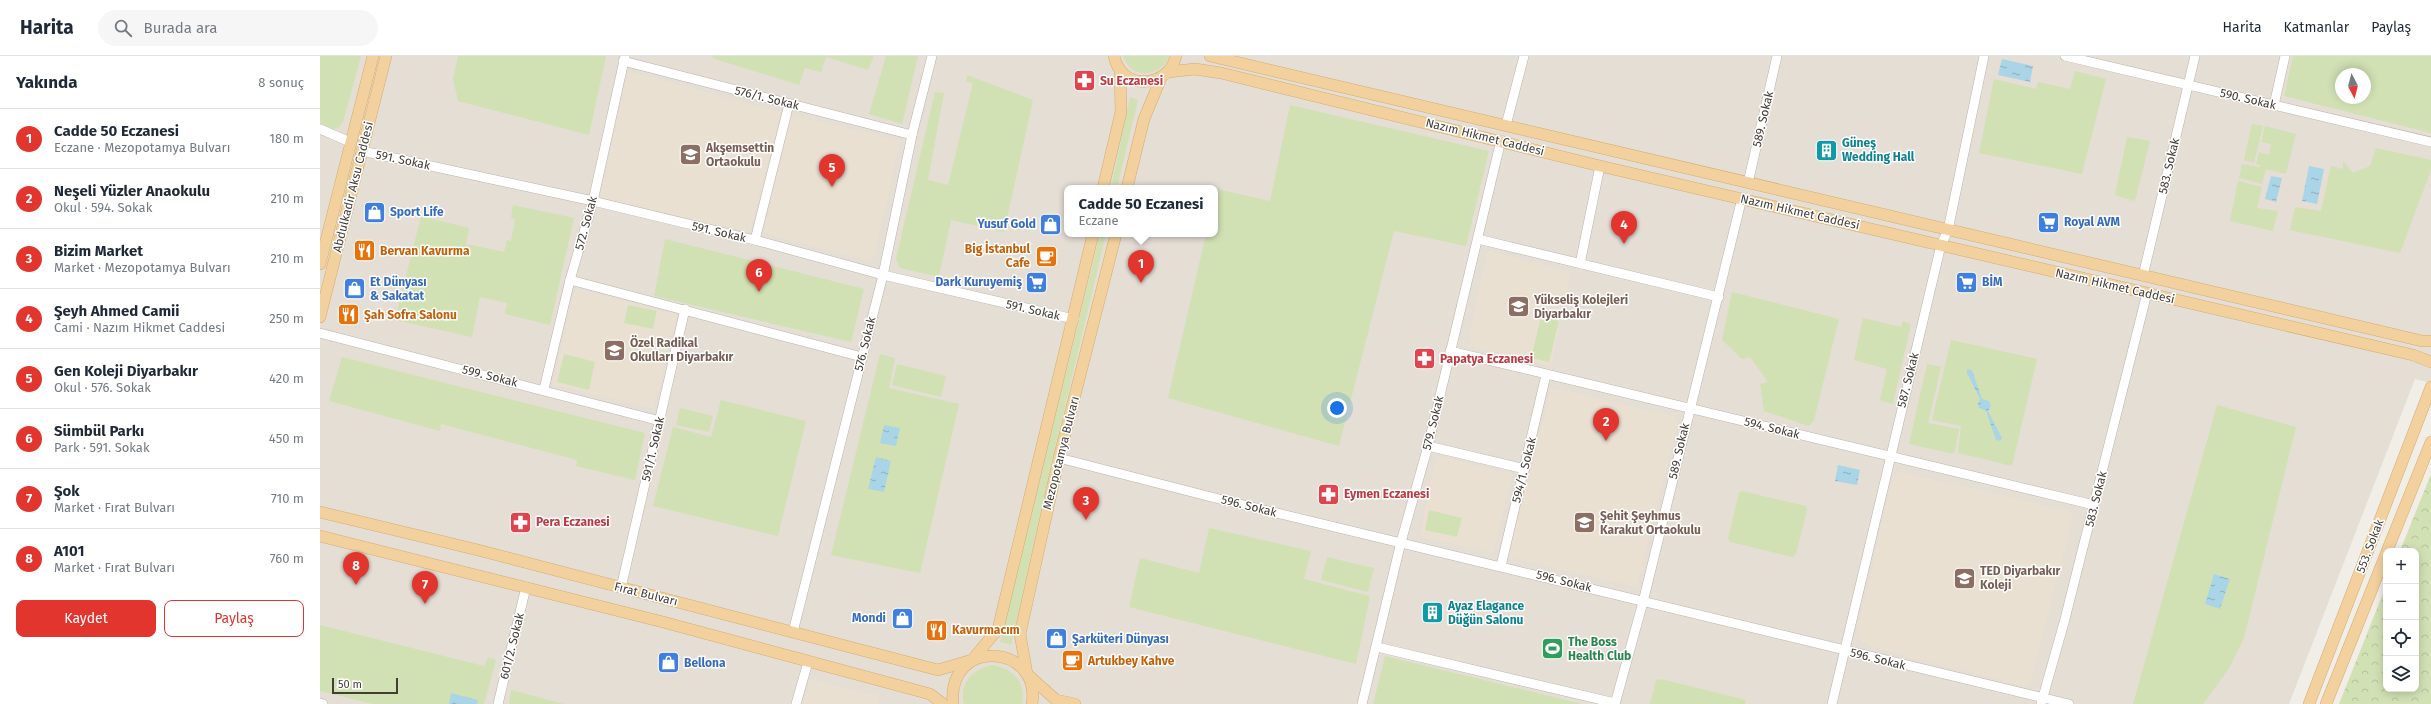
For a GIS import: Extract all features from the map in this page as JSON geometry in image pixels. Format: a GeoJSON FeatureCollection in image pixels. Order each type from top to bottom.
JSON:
{"type":"FeatureCollection","features":[{"type":"Feature","properties":{"kind":"main road","name":"Abdulkadir Aksu Caddesi"},"geometry":{"type":"LineString","coordinates":[[320,264],[373,56]]}},
{"type":"Feature","properties":{"kind":"main road","name":"Abdulkadir Aksu Caddesi"},"geometry":{"type":"LineString","coordinates":[[320,317],[386,56]]}},
{"type":"Feature","properties":{"kind":"main road"},"geometry":{"type":"LineString","coordinates":[[1128,185],[1144,119],[1164,75],[1176,56]]}},
{"type":"Feature","properties":{"kind":"main road","name":"Nazım Hikmet Caddesi"},"geometry":{"type":"LineString","coordinates":[[1210,56],[2143,276],[2422,341],[2431,341]]}},
{"type":"Feature","properties":{"kind":"main road"},"geometry":{"type":"LineString","coordinates":[[1104,185],[1121,112],[1120,70],[1114,57]]}},
{"type":"Feature","properties":{"kind":"main road","name":"Nazım Hikmet Caddesi"},"geometry":{"type":"LineString","coordinates":[[1120,70],[1128,78],[1139,82],[1150,82],[1164,75],[1194,69],[1221,73],[1501,140],[1600,166],[2412,355],[2431,362]]}},
{"type":"Feature","properties":{"kind":"main road","name":"Mezopotamya Bulvarı"},"geometry":{"type":"LineString","coordinates":[[953,704],[952,693],[955,680],[961,670],[972,660],[998,630],[1074,319],[1092,237]]}},
{"type":"Feature","properties":{"kind":"main road","name":"Mezopotamya Bulvarı"},"geometry":{"type":"LineString","coordinates":[[1032,704],[1032,684],[1027,674],[1020,634],[1059,458],[1115,237]]}},
{"type":"Feature","properties":{"kind":"main road","name":"553. Sokak"},"geometry":{"type":"LineString","coordinates":[[2309,704],[2431,387]]}},
{"type":"Feature","properties":{"kind":"main road"},"geometry":{"type":"LineString","coordinates":[[2389,548],[2431,442]]}},
{"type":"Feature","properties":{"kind":"main road","name":"Fırat Bulvarı"},"geometry":{"type":"LineString","coordinates":[[320,512],[478,550],[938,670],[995,655],[1007,658],[1018,664],[1027,674]]}},
{"type":"Feature","properties":{"kind":"main road","name":"Fırat Bulvarı"},"geometry":{"type":"LineString","coordinates":[[320,536],[526,587],[930,694],[943,704]]}},
{"type":"Feature","properties":{"kind":"main road"},"geometry":{"type":"LineString","coordinates":[[2326,704],[2383,562]]}},
{"type":"Feature","properties":{"kind":"main road"},"geometry":{"type":"LineString","coordinates":[[1027,674],[1056,700],[1075,704]]}},
{"type":"Feature","properties":{"kind":"street","name":"576. Sokak"},"geometry":{"type":"LineString","coordinates":[[793,632],[883,275],[912,135],[932,56]]}},
{"type":"Feature","properties":{"kind":"street"},"geometry":{"type":"LineString","coordinates":[[1506,125],[1524,56]]}},
{"type":"Feature","properties":{"kind":"street","name":"589. Sokak"},"geometry":{"type":"LineString","coordinates":[[1748,183],[1777,56]]}},
{"type":"Feature","properties":{"kind":"street","name":"587. Sokak"},"geometry":{"type":"LineString","coordinates":[[1832,704],[1941,245],[1948,230],[1984,56]]}},
{"type":"Feature","properties":{"kind":"street","name":"590. Sokak"},"geometry":{"type":"LineString","coordinates":[[2065,56],[2431,142]]}},
{"type":"Feature","properties":{"kind":"street","name":"583. Sokak"},"geometry":{"type":"LineString","coordinates":[[2143,276],[2195,56]]}},
{"type":"Feature","properties":{"kind":"street"},"geometry":{"type":"LineString","coordinates":[[2274,105],[2285,56]]}},
{"type":"Feature","properties":{"kind":"street","name":"576/1. Sokak"},"geometry":{"type":"LineString","coordinates":[[624,58],[789,104],[912,135]]}},
{"type":"Feature","properties":{"kind":"street","name":"572. Sokak"},"geometry":{"type":"LineString","coordinates":[[544,390],[570,280],[593,201],[624,58]]}},
{"type":"Feature","properties":{"kind":"street"},"geometry":{"type":"LineString","coordinates":[[755,240],[789,104]]}},
{"type":"Feature","properties":{"kind":"street"},"geometry":{"type":"LineString","coordinates":[[320,129],[350,142]]}},
{"type":"Feature","properties":{"kind":"street","name":"579. Sokak"},"geometry":{"type":"LineString","coordinates":[[1362,704],[1377,647],[1401,542],[1428,446],[1501,140]]}},
{"type":"Feature","properties":{"kind":"street","name":"591. Sokak"},"geometry":{"type":"LineString","coordinates":[[362,151],[593,201],[755,240],[883,275],[1074,319]]}},
{"type":"Feature","properties":{"kind":"street"},"geometry":{"type":"LineString","coordinates":[[1580,264],[1600,166]]}},
{"type":"Feature","properties":{"kind":"street","name":"589. Sokak"},"geometry":{"type":"LineString","coordinates":[[1615,704],[1643,602],[1690,408],[1719,297],[1742,198]]}},
{"type":"Feature","properties":{"kind":"street"},"geometry":{"type":"LineString","coordinates":[[1478,239],[1719,297]]}},
{"type":"Feature","properties":{"kind":"street"},"geometry":{"type":"LineString","coordinates":[[570,280],[685,309],[862,357]]}},
{"type":"Feature","properties":{"kind":"street","name":"583. Sokak"},"geometry":{"type":"LineString","coordinates":[[2041,701],[2094,505],[2147,293]]}},
{"type":"Feature","properties":{"kind":"street","name":"591/1. Sokak"},"geometry":{"type":"LineString","coordinates":[[621,588],[685,309]]}},
{"type":"Feature","properties":{"kind":"street","name":"599. Sokak"},"geometry":{"type":"LineString","coordinates":[[320,333],[660,421]]}},
{"type":"Feature","properties":{"kind":"street","name":"594. Sokak"},"geometry":{"type":"LineString","coordinates":[[1450,351],[2094,505]]}},
{"type":"Feature","properties":{"kind":"street","name":"594/1. Sokak"},"geometry":{"type":"LineString","coordinates":[[1501,566],[1525,470],[1546,375]]}},
{"type":"Feature","properties":{"kind":"street"},"geometry":{"type":"LineString","coordinates":[[1428,446],[1525,470]]}},
{"type":"Feature","properties":{"kind":"street","name":"596. Sokak"},"geometry":{"type":"LineString","coordinates":[[1059,458],[1844,650],[2041,701],[2069,704]]}},
{"type":"Feature","properties":{"kind":"street","name":"601/2. Sokak"},"geometry":{"type":"LineString","coordinates":[[498,704],[526,587]]}},
{"type":"Feature","properties":{"kind":"street"},"geometry":{"type":"LineString","coordinates":[[1377,647],[1615,704]]}},
{"type":"Feature","properties":{"kind":"street"},"geometry":{"type":"LineString","coordinates":[[796,704],[808,662]]}},
{"type":"Feature","properties":{"kind":"shaded area"},"geometry":{"type":"Polygon","coordinates":[[[320,56],[2431,56],[2431,383],[2415,379],[2289,704],[320,704],[320,56]]]}},
{"type":"Feature","properties":{"kind":"shaded area","name":"Akşemsettin Ortaokulu"},"geometry":{"type":"Polygon","coordinates":[[[628,72],[781,112],[750,232],[600,198],[628,72]]]}},
{"type":"Feature","properties":{"kind":"shaded area"},"geometry":{"type":"Polygon","coordinates":[[[791,115],[900,141],[875,254],[871,259],[867,260],[764,233],[791,115]]]}},
{"type":"Feature","properties":{"kind":"shaded area","name":"Yükseliş Kolejleri Diyarbakır"},"geometry":{"type":"Polygon","coordinates":[[[1488,251],[1571,272],[1551,366],[1474,347],[1468,338],[1488,251]]]}},
{"type":"Feature","properties":{"kind":"shaded area","name":"Özel Radikal Okulları Diyarbakır"},"geometry":{"type":"Polygon","coordinates":[[[579,289],[677,315],[654,409],[553,384],[574,293],[579,289]]]}},
{"type":"Feature","properties":{"kind":"shaded area"},"geometry":{"type":"Polygon","coordinates":[[[1551,388],[1674,416],[1678,423],[1637,587],[1507,557],[1534,459],[1551,388]]]}},
{"type":"Feature","properties":{"kind":"shaded area"},"geometry":{"type":"Polygon","coordinates":[[[1437,456],[1513,474],[1493,553],[1422,537],[1420,530],[1437,456]]]}},
{"type":"Feature","properties":{"kind":"shaded area","name":"TED Diyarbakır Koleji"},"geometry":{"type":"Polygon","coordinates":[[[1900,472],[2069,511],[2073,518],[2031,682],[2024,686],[1877,649],[1856,637],[1893,476],[1900,472]]]}},
{"type":"Feature","properties":{"kind":"shaded area"},"geometry":{"type":"Polygon","coordinates":[[[809,679],[880,696],[878,704],[803,704],[809,679]]]}},
{"type":"Feature","properties":{"kind":"green space"},"geometry":{"type":"Polygon","coordinates":[[[320,56],[361,56],[343,122],[338,128],[332,130],[320,123],[320,56]]]}},
{"type":"Feature","properties":{"kind":"green space"},"geometry":{"type":"Polygon","coordinates":[[[458,56],[606,56],[589,135],[458,101],[453,79],[458,56]]]}},
{"type":"Feature","properties":{"kind":"green space"},"geometry":{"type":"Polygon","coordinates":[[[713,56],[874,56],[868,70],[826,57],[821,72],[805,68],[799,85],[712,58],[713,56]]]}},
{"type":"Feature","properties":{"kind":"green space"},"geometry":{"type":"Polygon","coordinates":[[[886,56],[918,56],[902,124],[869,114],[886,56]]]}},
{"type":"Feature","properties":{"kind":"green space"},"geometry":{"type":"Polygon","coordinates":[[[1123,56],[1169,56],[1159,69],[1146,73],[1132,69],[1127,64],[1123,56]]]}},
{"type":"Feature","properties":{"kind":"green space"},"geometry":{"type":"Polygon","coordinates":[[[2293,56],[2431,56],[2431,133],[2284,96],[2293,56]]]}},
{"type":"Feature","properties":{"kind":"green space"},"geometry":{"type":"Polygon","coordinates":[[[2075,71],[2106,79],[2082,174],[1979,153],[1994,79],[2036,89],[2038,82],[2070,89],[2075,71]]]}},
{"type":"Feature","properties":{"kind":"green space"},"geometry":{"type":"Polygon","coordinates":[[[967,75],[1033,100],[1004,232],[951,220],[939,277],[900,268],[896,259],[935,92],[944,93],[928,180],[948,185],[973,83],[966,82],[967,75]]]}},
{"type":"Feature","properties":{"kind":"green space"},"geometry":{"type":"Polygon","coordinates":[[[1130,97],[1138,100],[1118,185],[1112,185],[1130,97]]]}},
{"type":"Feature","properties":{"kind":"green space"},"geometry":{"type":"Polygon","coordinates":[[[1290,105],[1489,151],[1466,246],[1394,231],[1339,446],[1168,398],[1205,237],[1218,237],[1218,189],[1270,201],[1290,105]]]}},
{"type":"Feature","properties":{"kind":"green space"},"geometry":{"type":"Polygon","coordinates":[[[2252,124],[2263,126],[2254,163],[2244,160],[2252,124]]]}},
{"type":"Feature","properties":{"kind":"green space"},"geometry":{"type":"Polygon","coordinates":[[[2265,126],[2296,134],[2286,174],[2266,169],[2262,184],[2239,178],[2242,164],[2260,167],[2260,165],[2256,164],[2259,152],[2269,155],[2271,144],[2261,142],[2265,126]]]}},
{"type":"Feature","properties":{"kind":"green space"},"geometry":{"type":"Polygon","coordinates":[[[2127,137],[2150,141],[2135,201],[2115,195],[2127,137]]]}},
{"type":"Feature","properties":{"kind":"green space"},"geometry":{"type":"Polygon","coordinates":[[[2376,148],[2431,160],[2431,170],[2400,253],[2290,230],[2295,207],[2321,211],[2331,166],[2343,169],[2343,161],[2353,173],[2370,166],[2376,148]]]}},
{"type":"Feature","properties":{"kind":"green space"},"geometry":{"type":"Polygon","coordinates":[[[2238,181],[2262,187],[2257,208],[2278,211],[2273,231],[2230,221],[2238,181]]]}},
{"type":"Feature","properties":{"kind":"green space"},"geometry":{"type":"Polygon","coordinates":[[[513,205],[574,218],[550,325],[505,314],[507,303],[480,297],[472,337],[395,320],[421,216],[469,228],[466,244],[504,252],[507,240],[511,241],[515,219],[511,218],[513,205]]]}},
{"type":"Feature","properties":{"kind":"green space"},"geometry":{"type":"Polygon","coordinates":[[[1099,237],[1105,237],[1053,457],[1011,645],[1000,642],[1099,237]]]}},
{"type":"Feature","properties":{"kind":"green space"},"geometry":{"type":"Polygon","coordinates":[[[665,239],[864,289],[851,342],[654,296],[665,239]]]}},
{"type":"Feature","properties":{"kind":"green space"},"geometry":{"type":"Polygon","coordinates":[[[1732,292],[1839,319],[1814,420],[1809,426],[1764,411],[1760,384],[1768,382],[1750,357],[1742,359],[1722,340],[1732,292]]]}},
{"type":"Feature","properties":{"kind":"green space"},"geometry":{"type":"Polygon","coordinates":[[[628,305],[657,311],[653,329],[624,323],[628,305]]]}},
{"type":"Feature","properties":{"kind":"green space"},"geometry":{"type":"Polygon","coordinates":[[[1541,317],[1559,321],[1549,362],[1531,358],[1541,317]]]}},
{"type":"Feature","properties":{"kind":"green space"},"geometry":{"type":"Polygon","coordinates":[[[1863,318],[1901,327],[1903,321],[1911,324],[1893,404],[1880,400],[1887,369],[1854,360],[1863,318]]]}},
{"type":"Feature","properties":{"kind":"green space"},"geometry":{"type":"Polygon","coordinates":[[[1951,340],[2037,359],[2012,466],[1958,453],[1961,426],[1932,420],[1951,340]]]}},
{"type":"Feature","properties":{"kind":"green space"},"geometry":{"type":"Polygon","coordinates":[[[564,354],[595,362],[589,390],[557,382],[564,354]]]}},
{"type":"Feature","properties":{"kind":"green space"},"geometry":{"type":"Polygon","coordinates":[[[880,354],[895,358],[889,388],[959,404],[920,573],[831,555],[880,354]]]}},
{"type":"Feature","properties":{"kind":"green space"},"geometry":{"type":"Polygon","coordinates":[[[342,357],[645,433],[635,480],[576,466],[577,460],[441,424],[440,431],[329,401],[342,357]]]}},
{"type":"Feature","properties":{"kind":"green space"},"geometry":{"type":"Polygon","coordinates":[[[897,364],[946,376],[941,397],[892,385],[897,364]]]}},
{"type":"Feature","properties":{"kind":"green space"},"geometry":{"type":"Polygon","coordinates":[[[1927,364],[1941,367],[1928,423],[1959,429],[1954,454],[1909,444],[1927,364]]]}},
{"type":"Feature","properties":{"kind":"green space"},"geometry":{"type":"Polygon","coordinates":[[[721,400],[806,421],[778,536],[653,506],[673,427],[711,437],[721,400]]]}},
{"type":"Feature","properties":{"kind":"green space"},"geometry":{"type":"Polygon","coordinates":[[[2217,405],[2296,427],[2244,638],[2228,670],[2203,704],[2133,704],[2217,405]]]}},
{"type":"Feature","properties":{"kind":"green space"},"geometry":{"type":"Polygon","coordinates":[[[680,408],[713,416],[709,432],[676,425],[680,408]]]}},
{"type":"Feature","properties":{"kind":"green space"},"geometry":{"type":"Polygon","coordinates":[[[2431,474],[2431,704],[2339,704],[2383,594],[2383,692],[2419,692],[2419,548],[2401,548],[2431,474]]]}},
{"type":"Feature","properties":{"kind":"green space"},"geometry":{"type":"Polygon","coordinates":[[[1742,491],[1806,506],[1807,510],[1796,554],[1792,557],[1730,542],[1728,538],[1739,493],[1742,491]]]}},
{"type":"Feature","properties":{"kind":"green space"},"geometry":{"type":"Polygon","coordinates":[[[1429,510],[1462,518],[1457,537],[1425,530],[1429,510]]]}},
{"type":"Feature","properties":{"kind":"green space"},"geometry":{"type":"Polygon","coordinates":[[[1209,528],[1311,551],[1304,579],[1370,596],[1356,664],[1129,607],[1140,558],[1199,573],[1209,528]]]}},
{"type":"Feature","properties":{"kind":"green space"},"geometry":{"type":"Polygon","coordinates":[[[1327,557],[1374,568],[1368,592],[1321,580],[1327,557]]]}},
{"type":"Feature","properties":{"kind":"green space"},"geometry":{"type":"Polygon","coordinates":[[[320,625],[484,666],[488,657],[496,660],[484,704],[373,704],[320,691],[320,625]]]}},
{"type":"Feature","properties":{"kind":"green space"},"geometry":{"type":"Polygon","coordinates":[[[1385,656],[1582,704],[1373,704],[1385,656]]]}},
{"type":"Feature","properties":{"kind":"green space"},"geometry":{"type":"Polygon","coordinates":[[[993,665],[1007,670],[1017,678],[1022,690],[1022,704],[964,704],[963,689],[969,678],[980,669],[993,665]]]}},
{"type":"Feature","properties":{"kind":"green space"},"geometry":{"type":"Polygon","coordinates":[[[1661,679],[1746,700],[1745,704],[1650,704],[1656,680],[1661,679]]]}},
{"type":"Feature","properties":{"kind":"green space"},"geometry":{"type":"Polygon","coordinates":[[[511,690],[564,704],[509,704],[511,690]]]}},
{"type":"Feature","properties":{"kind":"water"},"geometry":{"type":"Polygon","coordinates":[[[2002,59],[2033,66],[2030,82],[1998,75],[2002,59]]]}},
{"type":"Feature","properties":{"kind":"water"},"geometry":{"type":"Polygon","coordinates":[[[2309,166],[2324,169],[2317,204],[2302,201],[2309,166]]]}},
{"type":"Feature","properties":{"kind":"water"},"geometry":{"type":"Polygon","coordinates":[[[2271,176],[2282,178],[2276,202],[2265,199],[2271,176]]]}},
{"type":"Feature","properties":{"kind":"water"},"geometry":{"type":"Polygon","coordinates":[[[1967,369],[1972,370],[1982,399],[1989,401],[1991,406],[1988,411],[2002,438],[2000,441],[1996,440],[1986,411],[1979,408],[1978,404],[1980,399],[1967,373],[1967,369]]]}},
{"type":"Feature","properties":{"kind":"water"},"geometry":{"type":"Polygon","coordinates":[[[884,425],[900,428],[896,446],[880,443],[884,425]]]}},
{"type":"Feature","properties":{"kind":"water"},"geometry":{"type":"Polygon","coordinates":[[[876,457],[891,461],[884,492],[868,489],[876,457]]]}},
{"type":"Feature","properties":{"kind":"water"},"geometry":{"type":"Polygon","coordinates":[[[1838,465],[1860,470],[1857,485],[1835,481],[1838,465]]]}},
{"type":"Feature","properties":{"kind":"water"},"geometry":{"type":"Polygon","coordinates":[[[2214,574],[2230,579],[2220,609],[2205,604],[2214,574]]]}},
{"type":"Feature","properties":{"kind":"water"},"geometry":{"type":"Polygon","coordinates":[[[451,693],[478,700],[477,704],[449,704],[451,693]]]}},
{"type":"Feature","properties":{"kind":"place","name":"Su Eczanesi"},"geometry":{"type":"Point","coordinates":[1084,81]}},
{"type":"Feature","properties":{"kind":"place","name":"Güneş Wedding Hall"},"geometry":{"type":"Point","coordinates":[1827,150]}},
{"type":"Feature","properties":{"kind":"place","name":"Akşemsettin Ortaokulu"},"geometry":{"type":"Point","coordinates":[690,155]}},
{"type":"Feature","properties":{"kind":"place","name":"Gen Koleji Diyarbakır"},"geometry":{"type":"Point","coordinates":[832,187]}},
{"type":"Feature","properties":{"kind":"place","name":"Sport Life"},"geometry":{"type":"Point","coordinates":[374,212]}},
{"type":"Feature","properties":{"kind":"place","name":"Royal AVM"},"geometry":{"type":"Point","coordinates":[2049,222]}},
{"type":"Feature","properties":{"kind":"place","name":"Yusuf Gold"},"geometry":{"type":"Point","coordinates":[1051,224]}},
{"type":"Feature","properties":{"kind":"place","name":"Şeyh Ahmed Camii"},"geometry":{"type":"Point","coordinates":[1624,244]}},
{"type":"Feature","properties":{"kind":"place","name":"Bervan Kavurma"},"geometry":{"type":"Point","coordinates":[365,251]}},
{"type":"Feature","properties":{"kind":"place","name":"Big İstanbul Cafe"},"geometry":{"type":"Point","coordinates":[1046,256]}},
{"type":"Feature","properties":{"kind":"place","name":"Dark Kuruyemiş"},"geometry":{"type":"Point","coordinates":[1037,282]}},
{"type":"Feature","properties":{"kind":"place","name":"BİM"},"geometry":{"type":"Point","coordinates":[1967,282]}},
{"type":"Feature","properties":{"kind":"place","name":"Cadde 50 Eczanesi"},"geometry":{"type":"Point","coordinates":[1141,283]}},
{"type":"Feature","properties":{"kind":"place","name":"Et Dünyası & Sakatat"},"geometry":{"type":"Point","coordinates":[354,289]}},
{"type":"Feature","properties":{"kind":"place","name":"Sümbül Parkı"},"geometry":{"type":"Point","coordinates":[759,292]}},
{"type":"Feature","properties":{"kind":"place","name":"Yükseliş Kolejleri Diyarbakır"},"geometry":{"type":"Point","coordinates":[1519,307]}},
{"type":"Feature","properties":{"kind":"place","name":"Şah Sofra Salonu"},"geometry":{"type":"Point","coordinates":[349,315]}},
{"type":"Feature","properties":{"kind":"place","name":"Özel Radikal Okulları Diyarbakır"},"geometry":{"type":"Point","coordinates":[615,350]}},
{"type":"Feature","properties":{"kind":"place","name":"Papatya Eczanesi"},"geometry":{"type":"Point","coordinates":[1424,359]}},
{"type":"Feature","properties":{"kind":"place","name":"Neşeli Yüzler Anaokulu"},"geometry":{"type":"Point","coordinates":[1606,441]}},
{"type":"Feature","properties":{"kind":"place","name":"Eymen Eczanesi"},"geometry":{"type":"Point","coordinates":[1329,494]}},
{"type":"Feature","properties":{"kind":"place","name":"Bizim Market"},"geometry":{"type":"Point","coordinates":[1086,520]}},
{"type":"Feature","properties":{"kind":"place","name":"Pera Eczanesi"},"geometry":{"type":"Point","coordinates":[520,522]}},
{"type":"Feature","properties":{"kind":"place","name":"Şehit Şeyhmus Karakut Ortaokulu"},"geometry":{"type":"Point","coordinates":[1584,523]}},
{"type":"Feature","properties":{"kind":"place","name":"TED Diyarbakır Koleji"},"geometry":{"type":"Point","coordinates":[1964,578]}},
{"type":"Feature","properties":{"kind":"place","name":"A101"},"geometry":{"type":"Point","coordinates":[356,585]}},
{"type":"Feature","properties":{"kind":"place","name":"Şok"},"geometry":{"type":"Point","coordinates":[425,604]}},
{"type":"Feature","properties":{"kind":"place","name":"Ayaz Elagance Düğün Salonu"},"geometry":{"type":"Point","coordinates":[1432,613]}},
{"type":"Feature","properties":{"kind":"place","name":"Mondi"},"geometry":{"type":"Point","coordinates":[902,618]}},
{"type":"Feature","properties":{"kind":"place","name":"Kavurmacım"},"geometry":{"type":"Point","coordinates":[936,630]}},
{"type":"Feature","properties":{"kind":"place","name":"Şarküteri Dünyası"},"geometry":{"type":"Point","coordinates":[1057,639]}},
{"type":"Feature","properties":{"kind":"place","name":"The Boss Health Club"},"geometry":{"type":"Point","coordinates":[1553,649]}},
{"type":"Feature","properties":{"kind":"place","name":"Artukbey Kahve"},"geometry":{"type":"Point","coordinates":[1073,661]}},
{"type":"Feature","properties":{"kind":"place","name":"Bellona"},"geometry":{"type":"Point","coordinates":[668,663]}}]}
